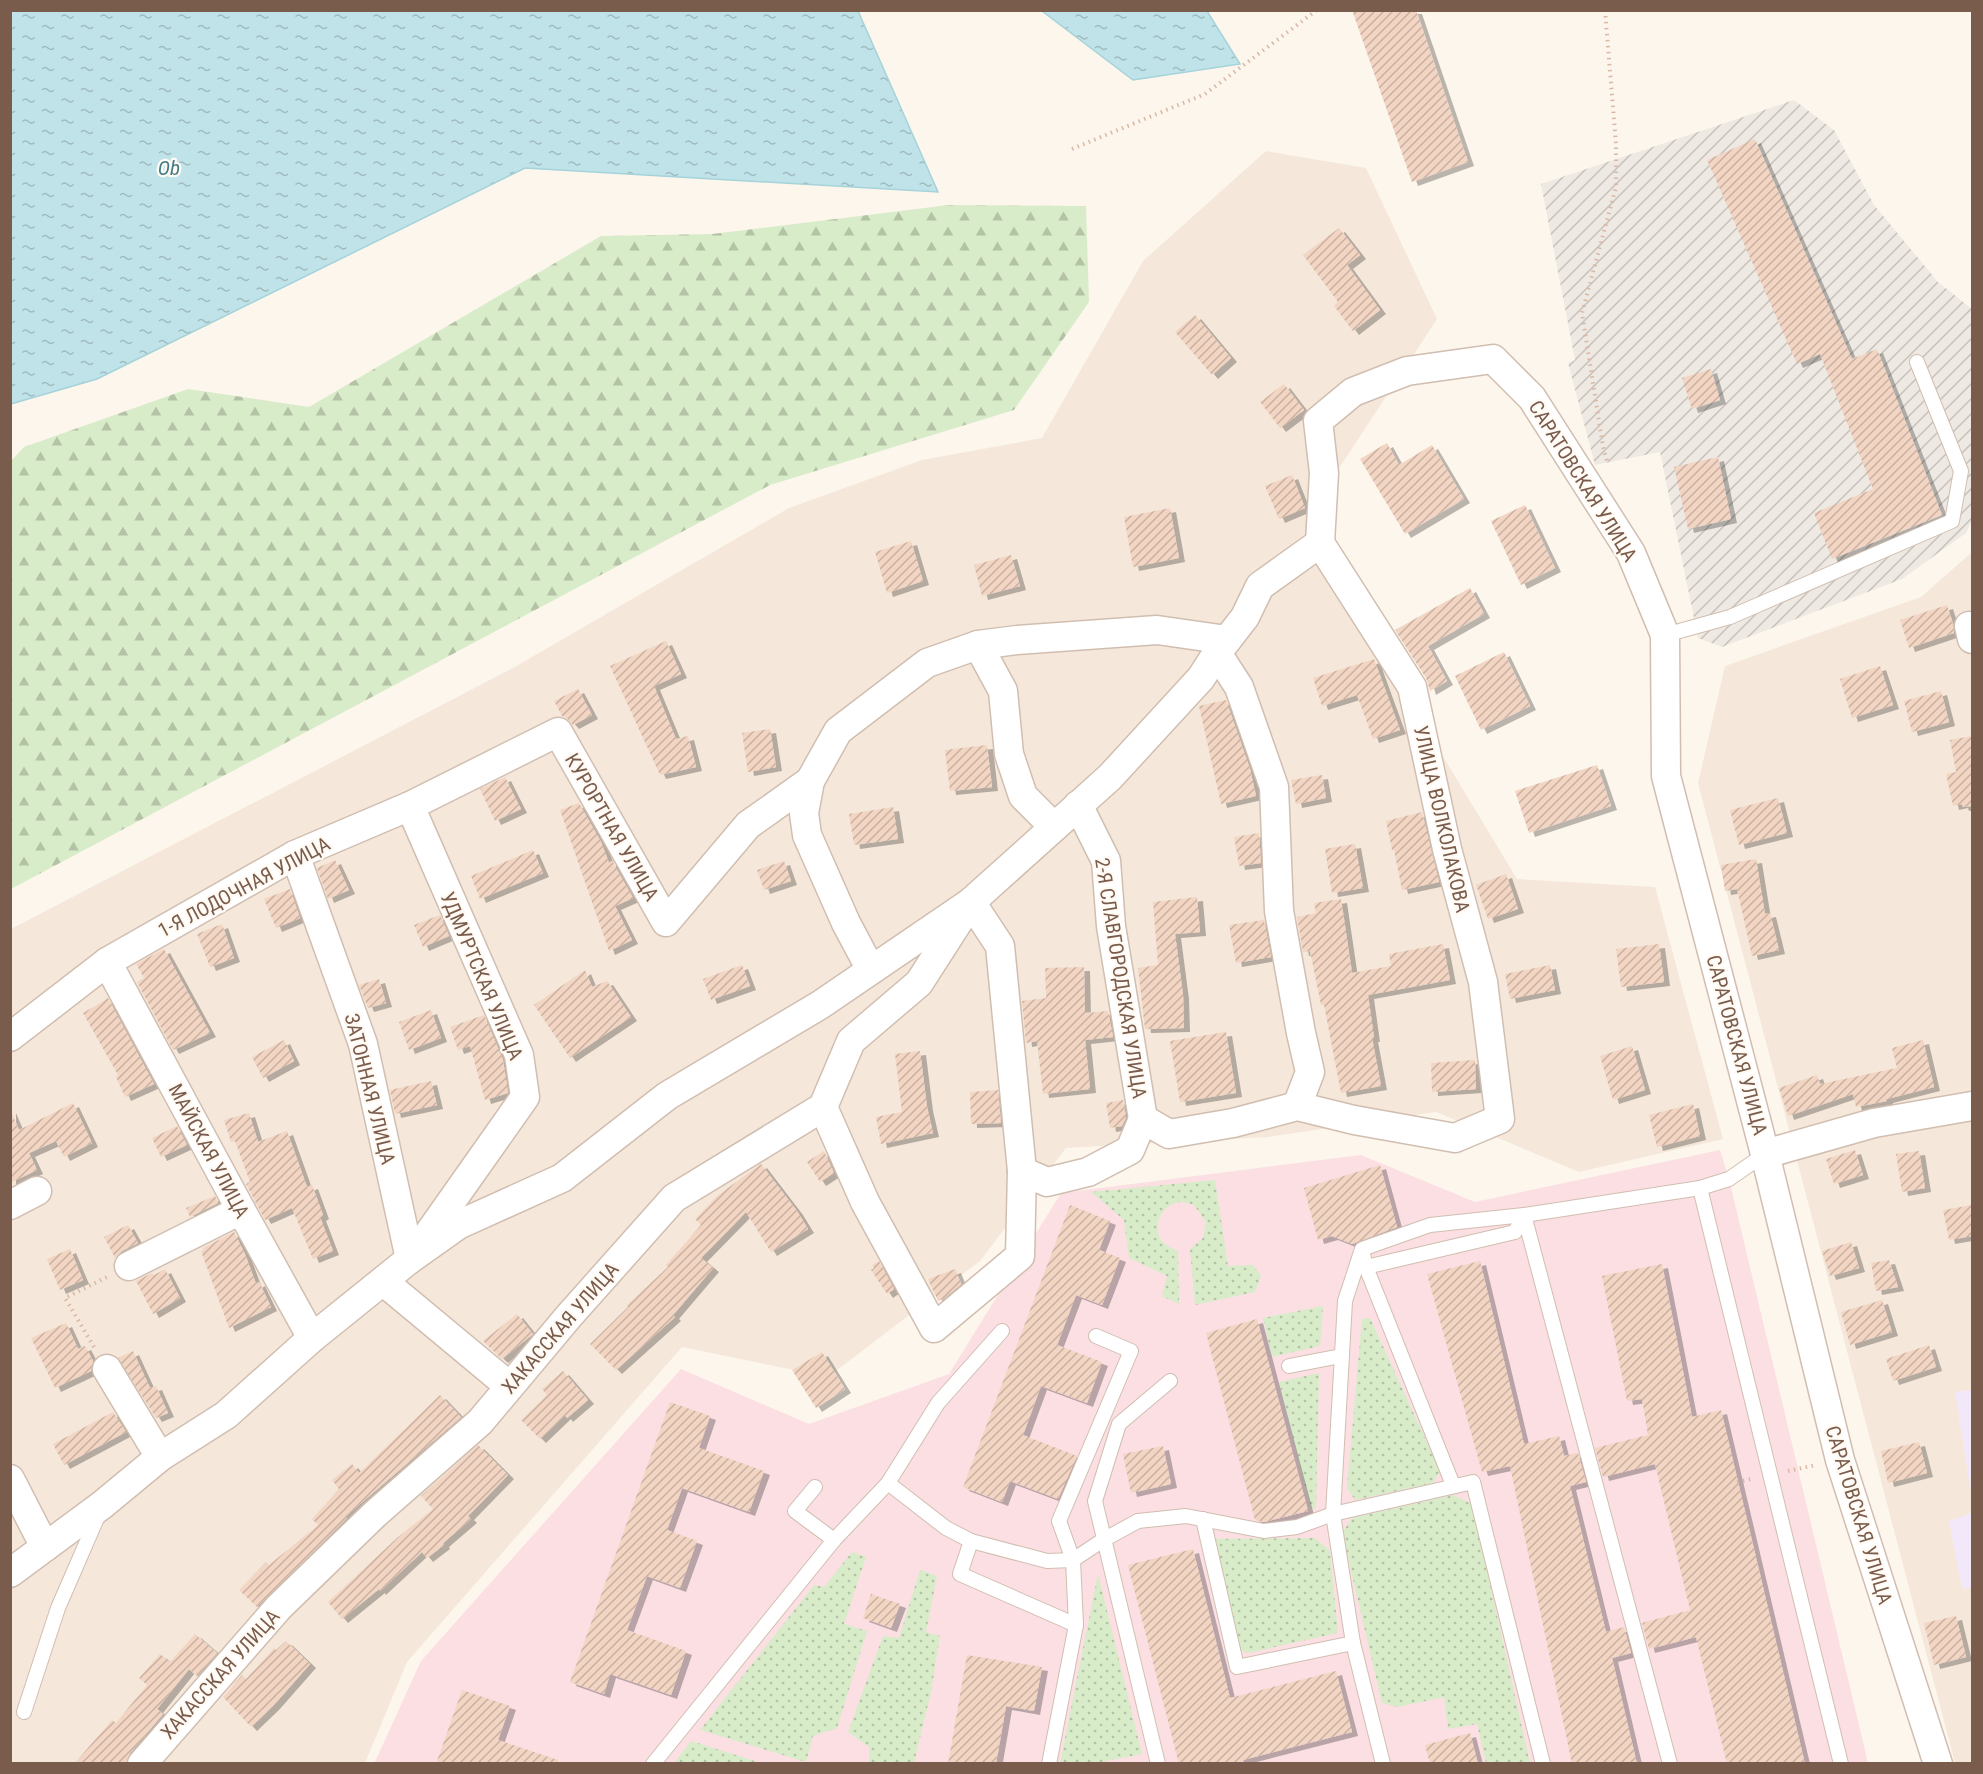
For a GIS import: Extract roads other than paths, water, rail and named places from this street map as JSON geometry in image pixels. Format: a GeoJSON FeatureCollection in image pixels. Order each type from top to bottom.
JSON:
{"type":"FeatureCollection","features":[{"type":"Feature","properties":{"kind":"street","name":"САРАТОВСКАЯ УЛИЦА"},"geometry":{"type":"LineString","coordinates":[[1320,543],[1324,473],[1318,421],[1353,392],[1407,371],[1493,359],[1532,398],[1631,553],[1665,635],[1666,776],[1766,1154],[1840,1460],[1938,1764]]}},
{"type":"Feature","properties":{"kind":"street"},"geometry":{"type":"LineString","coordinates":[[10,1573],[102,1505],[160,1457],[226,1415],[312,1338],[410,1259],[458,1226],[562,1178],[666,1096],[820,1005],[971,902],[1110,777],[1201,678],[1245,617],[1260,586],[1320,543]]}},
{"type":"Feature","properties":{"kind":"street","name":"УЛИЦА ВОЛКОЛАКОВА"},"geometry":{"type":"LineString","coordinates":[[1297,1106],[1354,1120],[1455,1138],[1500,1119],[1483,982],[1447,849],[1412,687],[1320,543]]}},
{"type":"Feature","properties":{"kind":"street"},"geometry":{"type":"LineString","coordinates":[[872,970],[846,923],[807,835],[804,813],[810,781],[838,731],[927,663],[978,645],[1157,630],[1222,646]]}},
{"type":"Feature","properties":{"kind":"street"},"geometry":{"type":"LineString","coordinates":[[978,645],[1003,691],[1010,754],[1023,796],[1054,827]]}},
{"type":"Feature","properties":{"kind":"street"},"geometry":{"type":"LineString","coordinates":[[1022,1171],[1047,1182],[1088,1172],[1130,1150],[1143,1119],[1169,1134],[1233,1123],[1297,1106],[1310,1072],[1279,911],[1274,787],[1222,646]]}},
{"type":"Feature","properties":{"kind":"street","name":"КУРОРТНАЯ УЛИЦА"},"geometry":{"type":"LineString","coordinates":[[558,732],[666,922],[748,825],[810,781]]}},
{"type":"Feature","properties":{"kind":"street","name":"1-Я ЛОДОЧНАЯ УЛИЦА"},"geometry":{"type":"LineString","coordinates":[[10,1037],[107,962],[295,855],[410,806],[558,732]]}},
{"type":"Feature","properties":{"kind":"street","name":"УДМУРТСКАЯ УЛИЦА"},"geometry":{"type":"LineString","coordinates":[[410,806],[519,1055],[525,1097],[410,1259]]}},
{"type":"Feature","properties":{"kind":"street","name":"2-Я СЛАВГОРОДСКАЯ УЛИЦА"},"geometry":{"type":"LineString","coordinates":[[1078,806],[1106,861],[1111,926],[1143,1119]]}},
{"type":"Feature","properties":{"kind":"street","name":"ЗАТОННАЯ УЛИЦА"},"geometry":{"type":"LineString","coordinates":[[295,855],[363,1044],[410,1259]]}},
{"type":"Feature","properties":{"kind":"street"},"geometry":{"type":"LineString","coordinates":[[971,902],[1000,946],[1022,1171],[1020,1256],[934,1328],[865,1202],[823,1107],[851,1041],[919,983],[971,902]]}},
{"type":"Feature","properties":{"kind":"street","name":"МАЙСКАЯ УЛИЦА"},"geometry":{"type":"LineString","coordinates":[[107,962],[312,1338]]}},
{"type":"Feature","properties":{"kind":"street"},"geometry":{"type":"LineString","coordinates":[[1766,1154],[1874,1123],[1972,1106]]}},
{"type":"Feature","properties":{"kind":"street","name":"ХАКАССКАЯ УЛИЦА"},"geometry":{"type":"LineString","coordinates":[[142,1764],[279,1607],[375,1514],[480,1422],[674,1198],[823,1107]]}},
{"type":"Feature","properties":{"kind":"street"},"geometry":{"type":"LineString","coordinates":[[10,1205],[37,1191]]}},
{"type":"Feature","properties":{"kind":"street"},"geometry":{"type":"LineString","coordinates":[[129,1266],[241,1210]]}},
{"type":"Feature","properties":{"kind":"street"},"geometry":{"type":"LineString","coordinates":[[384,1282],[509,1386]]}},
{"type":"Feature","properties":{"kind":"street"},"geometry":{"type":"LineString","coordinates":[[107,1369],[160,1457]]}},
{"type":"Feature","properties":{"kind":"street"},"geometry":{"type":"LineString","coordinates":[[10,1479],[45,1547]]}},
{"type":"Feature","properties":{"kind":"lane"},"geometry":{"type":"LineString","coordinates":[[1665,635],[1730,617],[1952,520],[1961,471],[1917,362]]}},
{"type":"Feature","properties":{"kind":"lane"},"geometry":{"type":"LineString","coordinates":[[1362,1250],[1430,1225],[1524,1215],[1700,1188],[1729,1179],[1766,1154]]}},
{"type":"Feature","properties":{"kind":"lane"},"geometry":{"type":"LineString","coordinates":[[1700,1188],[1841,1764]]}},
{"type":"Feature","properties":{"kind":"lane"},"geometry":{"type":"LineString","coordinates":[[1366,1267],[1515,1232],[1524,1215]]}},
{"type":"Feature","properties":{"kind":"lane"},"geometry":{"type":"LineString","coordinates":[[1524,1215],[1670,1764]]}},
{"type":"Feature","properties":{"kind":"lane"},"geometry":{"type":"LineString","coordinates":[[1362,1250],[1366,1267],[1453,1485]]}},
{"type":"Feature","properties":{"kind":"lane"},"geometry":{"type":"LineString","coordinates":[[1362,1250],[1345,1301],[1334,1515],[1353,1643],[1383,1764]]}},
{"type":"Feature","properties":{"kind":"lane"},"geometry":{"type":"LineString","coordinates":[[653,1764],[834,1540],[888,1483],[938,1403],[1002,1331]]}},
{"type":"Feature","properties":{"kind":"lane"},"geometry":{"type":"LineString","coordinates":[[1049,1764],[1076,1625],[1073,1560],[1059,1521],[1131,1351],[1096,1336]]}},
{"type":"Feature","properties":{"kind":"lane"},"geometry":{"type":"LineString","coordinates":[[1289,1366],[1341,1356]]}},
{"type":"Feature","properties":{"kind":"lane"},"geometry":{"type":"LineString","coordinates":[[1158,1764],[1095,1501],[1119,1424],[1170,1382]]}},
{"type":"Feature","properties":{"kind":"lane"},"geometry":{"type":"LineString","coordinates":[[888,1483],[946,1528],[971,1541],[1047,1561],[1073,1560],[1138,1521],[1186,1516],[1264,1531],[1297,1527],[1334,1515],[1473,1482],[1543,1764]]}},
{"type":"Feature","properties":{"kind":"lane"},"geometry":{"type":"LineString","coordinates":[[815,1487],[795,1511],[834,1540]]}},
{"type":"Feature","properties":{"kind":"lane"},"geometry":{"type":"LineString","coordinates":[[24,1712],[58,1608],[102,1505]]}},
{"type":"Feature","properties":{"kind":"lane"},"geometry":{"type":"LineString","coordinates":[[1203,1519],[1237,1667],[1353,1643]]}},
{"type":"Feature","properties":{"kind":"lane"},"geometry":{"type":"LineString","coordinates":[[971,1541],[960,1574],[1076,1625]]}},
{"type":"Feature","properties":{"kind":"water","name":"Ob"},"geometry":{"type":"Polygon","coordinates":[[[11,10],[858,11],[938,192],[525,168],[97,379],[11,404],[11,10]]]}},
{"type":"Feature","properties":{"kind":"water"},"geometry":{"type":"Polygon","coordinates":[[[1042,11],[1207,11],[1240,64],[1133,80],[1042,11]]]}}]}
